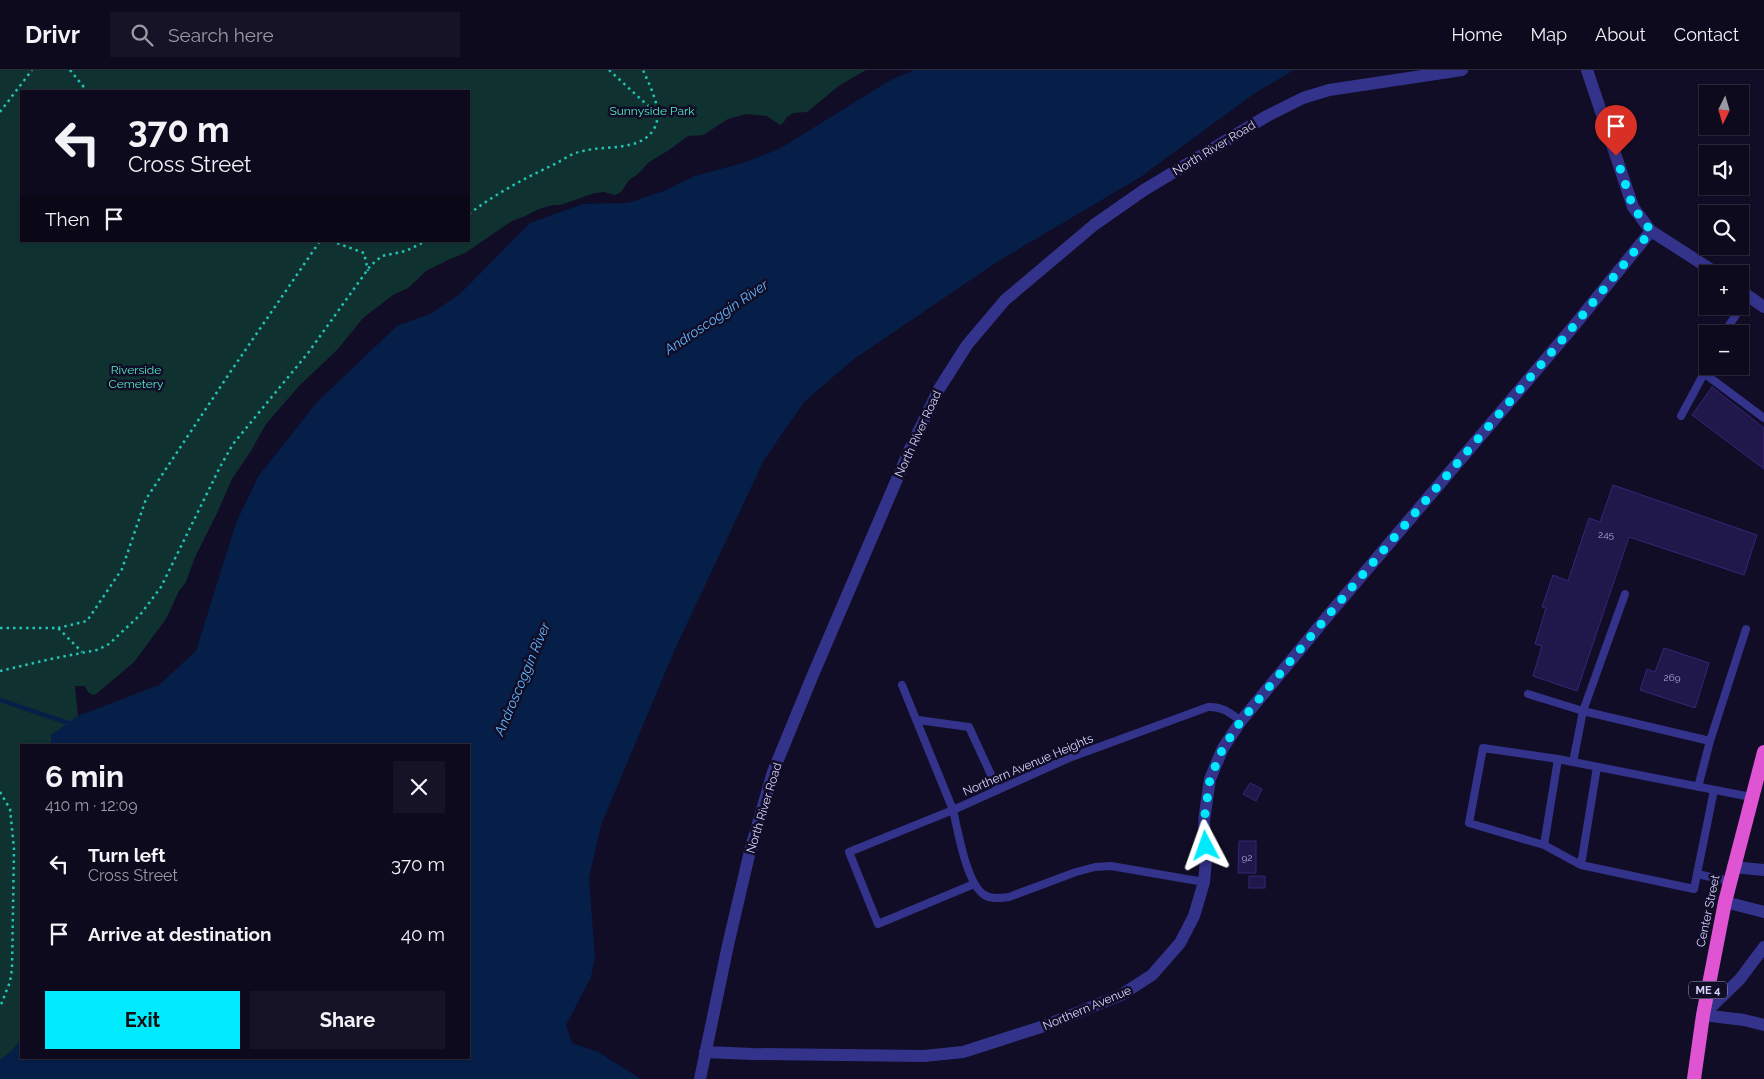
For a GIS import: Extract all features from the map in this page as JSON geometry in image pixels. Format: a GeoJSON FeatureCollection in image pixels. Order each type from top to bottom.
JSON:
{"type":"FeatureCollection","features":[{"type":"Feature","properties":{"kind":"highway","name":"Center Street"},"geometry":{"type":"LineString","coordinates":[[1694,1079],[1703,1015],[1729,881],[1764,752]]}},
{"type":"Feature","properties":{"kind":"street","name":"North River Road"},"geometry":{"type":"LineString","coordinates":[[700,1079],[750,851],[773,772],[909,452],[939,389],[967,345],[1001,304],[1094,225],[1144,190],[1267,116],[1303,98],[1329,90],[1462,70]]}},
{"type":"Feature","properties":{"kind":"street"},"geometry":{"type":"LineString","coordinates":[[1587,70],[1633,207],[1651,231],[1704,265]]}},
{"type":"Feature","properties":{"kind":"street","name":"Northern Avenue"},"geometry":{"type":"LineString","coordinates":[[705,1052],[924,1056],[963,1052],[1035,1029],[1121,995],[1152,975],[1180,943],[1194,916],[1204,882],[1206,860],[1204,821],[1210,779],[1223,748],[1241,721],[1573,327],[1651,231]]}},
{"type":"Feature","properties":{"kind":"street"},"geometry":{"type":"LineString","coordinates":[[1749,296],[1764,307]]}},
{"type":"Feature","properties":{"kind":"street"},"geometry":{"type":"LineString","coordinates":[[1733,866],[1764,870]]}},
{"type":"Feature","properties":{"kind":"street"},"geometry":{"type":"LineString","coordinates":[[1725,902],[1764,912]]}},
{"type":"Feature","properties":{"kind":"street"},"geometry":{"type":"LineString","coordinates":[[1703,1015],[1740,979],[1764,947]]}},
{"type":"Feature","properties":{"kind":"street"},"geometry":{"type":"LineString","coordinates":[[1703,1015],[1744,1020],[1764,1025]]}},
{"type":"Feature","properties":{"kind":"lane"},"geometry":{"type":"LineString","coordinates":[[1681,416],[1704,375]]}},
{"type":"Feature","properties":{"kind":"lane"},"geometry":{"type":"LineString","coordinates":[[1713,375],[1764,418]]}},
{"type":"Feature","properties":{"kind":"lane"},"geometry":{"type":"LineString","coordinates":[[1573,762],[1583,711],[1625,594]]}},
{"type":"Feature","properties":{"kind":"lane"},"geometry":{"type":"LineString","coordinates":[[1698,787],[1710,741],[1746,630]]}},
{"type":"Feature","properties":{"kind":"lane"},"geometry":{"type":"LineString","coordinates":[[902,685],[918,720],[953,810],[849,852],[878,924],[974,884],[983,894],[991,897],[1009,897],[1095,867],[1111,866],[1204,882]]}},
{"type":"Feature","properties":{"kind":"lane"},"geometry":{"type":"LineString","coordinates":[[1528,694],[1583,711],[1710,741]]}},
{"type":"Feature","properties":{"kind":"lane","name":"Northern Avenue Heights"},"geometry":{"type":"LineString","coordinates":[[974,884],[962,850],[953,810],[1069,758],[1208,707],[1216,706],[1226,710],[1241,721]]}},
{"type":"Feature","properties":{"kind":"lane"},"geometry":{"type":"LineString","coordinates":[[918,720],[969,727],[998,790]]}},
{"type":"Feature","properties":{"kind":"lane"},"geometry":{"type":"LineString","coordinates":[[1714,790],[1694,889],[1581,865],[1544,845],[1469,823],[1483,748],[1573,762],[1751,797]]}},
{"type":"Feature","properties":{"kind":"lane"},"geometry":{"type":"LineString","coordinates":[[1544,845],[1558,760]]}},
{"type":"Feature","properties":{"kind":"lane"},"geometry":{"type":"LineString","coordinates":[[1581,865],[1597,767]]}},
{"type":"Feature","properties":{"kind":"lane"},"geometry":{"type":"LineString","coordinates":[[1697,874],[1729,881]]}},
{"type":"Feature","properties":{"kind":"path"},"geometry":{"type":"LineString","coordinates":[[0,112],[32,70]]}},
{"type":"Feature","properties":{"kind":"path"},"geometry":{"type":"LineString","coordinates":[[70,70],[86,90]]}},
{"type":"Feature","properties":{"kind":"path"},"geometry":{"type":"LineString","coordinates":[[608,70],[657,114]]}},
{"type":"Feature","properties":{"kind":"path"},"geometry":{"type":"LineString","coordinates":[[470,213],[520,182],[573,154],[639,142],[648,136],[654,128],[657,107],[643,70]]}},
{"type":"Feature","properties":{"kind":"path"},"geometry":{"type":"LineString","coordinates":[[0,628],[58,628],[87,621],[122,569],[146,499],[319,242]]}},
{"type":"Feature","properties":{"kind":"path"},"geometry":{"type":"LineString","coordinates":[[334,242],[364,254],[368,271]]}},
{"type":"Feature","properties":{"kind":"path"},"geometry":{"type":"LineString","coordinates":[[0,671],[97,650],[109,644],[140,614],[161,587],[233,444],[308,353],[376,260],[382,256],[406,251],[424,242]]}},
{"type":"Feature","properties":{"kind":"path"},"geometry":{"type":"LineString","coordinates":[[58,628],[82,652]]}},
{"type":"Feature","properties":{"kind":"path"},"geometry":{"type":"LineString","coordinates":[[0,792],[10,810],[15,864],[12,969],[10,982],[0,1007]]}},
{"type":"Feature","properties":{"kind":"green space","name":"Riverside Cemetery"},"geometry":{"type":"Polygon","coordinates":[[[0,70],[866,70],[840,85],[807,112],[793,113],[780,125],[767,116],[746,114],[728,119],[703,135],[688,136],[649,162],[638,174],[629,180],[621,192],[615,195],[604,192],[595,193],[560,205],[539,209],[512,221],[465,253],[426,271],[408,288],[393,295],[363,318],[338,349],[299,386],[266,424],[232,479],[195,557],[186,582],[179,591],[166,619],[134,662],[96,694],[93,695],[88,692],[85,686],[75,686],[78,716],[52,735],[51,744],[20,744],[20,1041],[12,1051],[0,1060],[0,70]]]}},
{"type":"Feature","properties":{"kind":"water","name":"Androscoggin River"},"geometry":{"type":"Polygon","coordinates":[[[914,70],[1294,70],[1255,93],[1139,178],[1000,260],[854,359],[804,402],[764,460],[675,649],[601,825],[589,878],[595,958],[591,977],[566,1025],[572,1043],[598,1052],[641,1079],[0,1079],[0,1060],[12,1051],[20,1041],[20,1059],[470,1059],[470,744],[51,744],[51,735],[78,716],[159,685],[196,651],[236,523],[258,477],[317,402],[397,326],[430,314],[460,294],[530,223],[583,204],[628,203],[664,191],[695,176],[746,162],[779,149],[891,80],[914,70]]]}},
{"type":"Feature","properties":{"kind":"building"},"geometry":{"type":"Polygon","coordinates":[[[1712,387],[1764,428],[1764,469],[1692,415],[1712,387]]]}},
{"type":"Feature","properties":{"kind":"building"},"geometry":{"type":"Polygon","coordinates":[[[1613,485],[1757,535],[1744,575],[1629,537],[1577,691],[1533,676],[1542,646],[1535,644],[1546,608],[1542,607],[1553,575],[1568,581],[1589,518],[1600,522],[1613,485]]]}},
{"type":"Feature","properties":{"kind":"building"},"geometry":{"type":"Polygon","coordinates":[[[1664,648],[1709,663],[1695,708],[1640,690],[1647,669],[1655,672],[1664,648]]]}},
{"type":"Feature","properties":{"kind":"building"},"geometry":{"type":"Polygon","coordinates":[[[1250,783],[1262,789],[1256,801],[1243,794],[1250,783]]]}},
{"type":"Feature","properties":{"kind":"building"},"geometry":{"type":"Polygon","coordinates":[[[1239,841],[1256,841],[1256,873],[1238,873],[1239,841]]]}},
{"type":"Feature","properties":{"kind":"building"},"geometry":{"type":"Polygon","coordinates":[[[1249,876],[1265,876],[1265,888],[1249,888],[1249,876]]]}},
{"type":"Feature","properties":{"kind":"waterway"},"geometry":{"type":"LineString","coordinates":[[0,700],[74,725]]}},
{"type":"Feature","properties":{"kind":"route"},"geometry":{"type":"LineString","coordinates":[[1206,846],[1204,821],[1210,779],[1223,748],[1241,721],[1573,327],[1651,231],[1633,207],[1616,156]]}},
{"type":"Feature","properties":{"kind":"park label","name":"Sunnyside Park"},"geometry":{"type":"Point","coordinates":[652,111]}}]}
